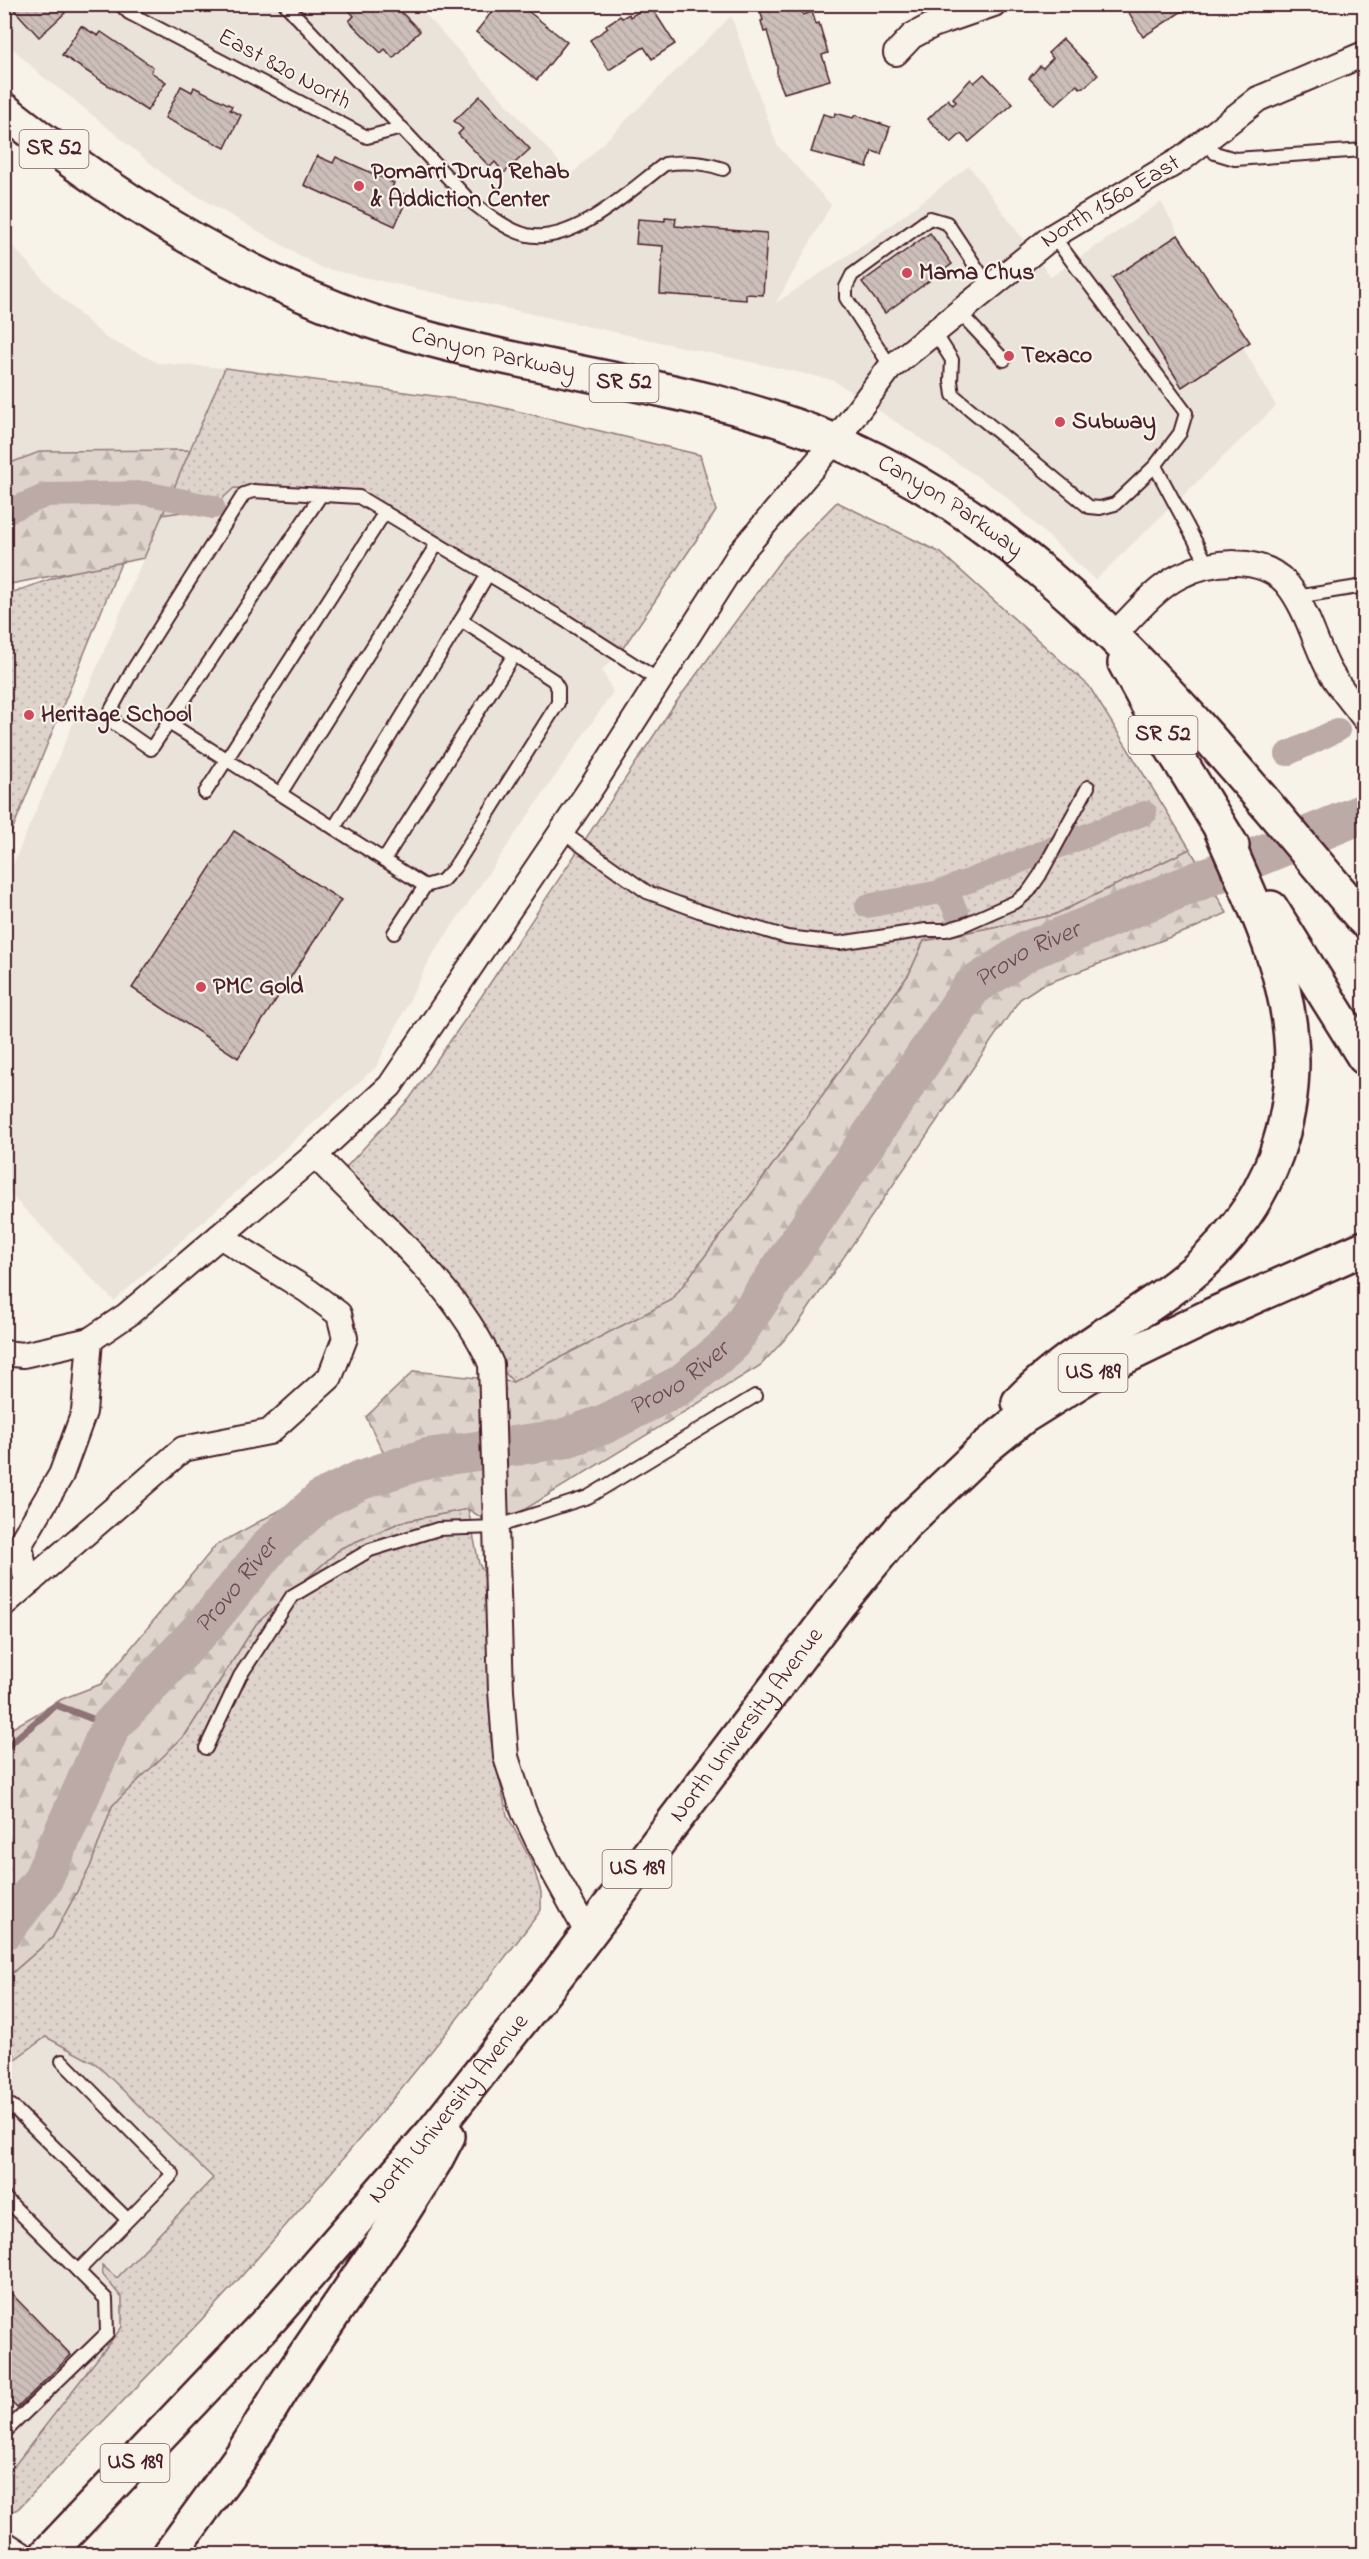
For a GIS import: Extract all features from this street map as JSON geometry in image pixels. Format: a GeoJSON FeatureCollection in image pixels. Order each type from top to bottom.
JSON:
{"type":"FeatureCollection","features":[{"type":"Feature","properties":{"kind":"highway","name":"Canyon Parkway"},"geometry":{"type":"LineString","coordinates":[[4,111],[50,147],[160,220],[262,275],[350,314],[386,327],[468,349],[707,401],[835,441],[931,490],[974,517],[1023,555],[1155,679],[1356,909]]}},
{"type":"Feature","properties":{"kind":"highway","name":"Canyon Parkway"},"geometry":{"type":"LineString","coordinates":[[1112,637],[1147,707],[1221,829],[1267,917]]}},
{"type":"Feature","properties":{"kind":"highway"},"geometry":{"type":"LineString","coordinates":[[1267,917],[1365,1057]]}},
{"type":"Feature","properties":{"kind":"highway"},"geometry":{"type":"LineString","coordinates":[[986,1447],[1015,1406],[1052,1371],[1175,1287],[1205,1262],[1244,1218],[1266,1182],[1283,1130],[1290,1093],[1292,1057],[1283,990],[1267,917]]}},
{"type":"Feature","properties":{"kind":"highway","name":"North University Avenue"},"geometry":{"type":"LineString","coordinates":[[47,2554],[264,2325],[380,2194],[477,2078],[868,1567],[904,1526],[986,1447],[1023,1417],[1098,1370],[1210,1316],[1365,1248]]}},
{"type":"Feature","properties":{"kind":"highway"},"geometry":{"type":"LineString","coordinates":[[170,2554],[242,2455],[286,2383],[399,2218],[435,2161],[477,2078]]}},
{"type":"Feature","properties":{"kind":"street"},"geometry":{"type":"LineString","coordinates":[[896,53],[912,36],[933,25],[994,4]]}},
{"type":"Feature","properties":{"kind":"street","name":"North 1560 East"},"geometry":{"type":"LineString","coordinates":[[90,1340],[127,1315],[315,1155],[390,1086],[562,832],[741,552],[835,441],[891,367],[960,314],[1053,236],[1183,158],[1258,99],[1365,54]]}},
{"type":"Feature","properties":{"kind":"street"},"geometry":{"type":"LineString","coordinates":[[1112,637],[1148,601],[1180,576],[1209,567],[1242,563],[1255,566],[1269,571],[1286,583],[1296,597],[1327,667],[1365,718]]}},
{"type":"Feature","properties":{"kind":"street"},"geometry":{"type":"LineString","coordinates":[[315,1155],[434,1277],[483,1346],[490,1364],[493,1391],[501,1691],[506,1757],[529,1822],[588,1935]]}},
{"type":"Feature","properties":{"kind":"street"},"geometry":{"type":"LineString","coordinates":[[4,1605],[183,1449],[269,1432],[330,1377],[345,1338],[339,1314],[308,1290],[220,1236]]}},
{"type":"Feature","properties":{"kind":"street"},"geometry":{"type":"LineString","coordinates":[[4,1353],[22,1355],[90,1340],[84,1412],[61,1475],[20,1544],[25,1574],[31,1581]]}},
{"type":"Feature","properties":{"kind":"street"},"geometry":{"type":"LineString","coordinates":[[4,2543],[21,2554]]}},
{"type":"Feature","properties":{"kind":"lane","name":"East 820 North"},"geometry":{"type":"LineString","coordinates":[[120,4],[129,13],[367,137],[402,128]]}},
{"type":"Feature","properties":{"kind":"lane"},"geometry":{"type":"LineString","coordinates":[[285,4],[468,199],[498,221],[527,235],[546,236],[564,232],[589,220],[665,164],[705,163],[723,169]]}},
{"type":"Feature","properties":{"kind":"lane"},"geometry":{"type":"LineString","coordinates":[[1206,140],[1215,153],[1235,159],[1365,150]]}},
{"type":"Feature","properties":{"kind":"lane"},"geometry":{"type":"LineString","coordinates":[[891,367],[846,298],[846,287],[852,275],[930,218],[947,223],[990,288]]}},
{"type":"Feature","properties":{"kind":"lane"},"geometry":{"type":"LineString","coordinates":[[935,333],[952,360],[953,394],[1089,507],[1100,508],[1115,504],[1155,466],[1180,433],[1186,413],[1053,236]]}},
{"type":"Feature","properties":{"kind":"lane"},"geometry":{"type":"LineString","coordinates":[[960,314],[1004,360]]}},
{"type":"Feature","properties":{"kind":"lane"},"geometry":{"type":"LineString","coordinates":[[1155,466],[1209,567]]}},
{"type":"Feature","properties":{"kind":"lane"},"geometry":{"type":"LineString","coordinates":[[321,495],[151,749],[115,724],[111,710],[131,673],[244,494],[253,491],[359,497],[660,681]]}},
{"type":"Feature","properties":{"kind":"lane"},"geometry":{"type":"LineString","coordinates":[[205,793],[385,512]]}},
{"type":"Feature","properties":{"kind":"lane"},"geometry":{"type":"LineString","coordinates":[[280,794],[437,544]]}},
{"type":"Feature","properties":{"kind":"lane"},"geometry":{"type":"LineString","coordinates":[[334,828],[488,574]]}},
{"type":"Feature","properties":{"kind":"lane"},"geometry":{"type":"LineString","coordinates":[[1296,597],[1365,586]]}},
{"type":"Feature","properties":{"kind":"lane"},"geometry":{"type":"LineString","coordinates":[[394,933],[425,886],[442,881],[454,868],[558,703],[558,688],[553,680],[461,621]]}},
{"type":"Feature","properties":{"kind":"lane"},"geometry":{"type":"LineString","coordinates":[[384,860],[514,655]]}},
{"type":"Feature","properties":{"kind":"lane"},"geometry":{"type":"LineString","coordinates":[[168,723],[425,886]]}},
{"type":"Feature","properties":{"kind":"lane"},"geometry":{"type":"LineString","coordinates":[[562,832],[647,892],[699,911],[787,937],[839,943],[926,930],[946,930],[1017,901],[1029,891],[1040,876],[1088,788]]}},
{"type":"Feature","properties":{"kind":"lane"},"geometry":{"type":"LineString","coordinates":[[206,1748],[240,1676],[292,1596],[370,1550],[438,1529],[496,1527],[588,1497],[755,1396]]}},
{"type":"Feature","properties":{"kind":"lane"},"geometry":{"type":"LineString","coordinates":[[62,2061],[173,2174],[78,2271]]}},
{"type":"Feature","properties":{"kind":"lane"},"geometry":{"type":"LineString","coordinates":[[4,2114],[12,2106],[127,2219]]}},
{"type":"Feature","properties":{"kind":"lane"},"geometry":{"type":"LineString","coordinates":[[4,2197],[106,2299],[107,2333],[4,2433]]}},
{"type":"Feature","properties":{"kind":"shaded area"},"geometry":{"type":"Polygon","coordinates":[[[4,5],[417,5],[571,175],[731,16],[777,145],[831,205],[776,303],[875,237],[969,166],[1051,277],[1161,202],[1276,406],[1095,580],[1002,493],[833,380],[322,268],[173,182],[42,76],[5,41],[4,5]]]}},
{"type":"Feature","properties":{"kind":"shaded area"},"geometry":{"type":"Polygon","coordinates":[[[4,237],[55,292],[106,338],[159,363],[225,368],[162,514],[213,507],[234,488],[359,494],[621,651],[602,670],[613,692],[431,957],[376,1067],[114,1301],[5,1189],[5,883],[162,515],[5,508],[4,237]]]}},
{"type":"Feature","properties":{"kind":"shaded area"},"geometry":{"type":"Polygon","coordinates":[[[46,2037],[96,2064],[213,2178],[117,2278],[103,2265],[103,2275],[122,2298],[122,2327],[5,2479],[5,2066],[46,2037]]]}},
{"type":"Feature","properties":{"kind":"green space"},"geometry":{"type":"Polygon","coordinates":[[[225,368],[479,402],[700,455],[716,511],[621,651],[359,494],[234,488],[213,507],[162,515],[225,368]]]}},
{"type":"Feature","properties":{"kind":"green space"},"geometry":{"type":"Polygon","coordinates":[[[190,450],[144,558],[5,585],[5,465],[42,451],[190,450]]]}},
{"type":"Feature","properties":{"kind":"green space"},"geometry":{"type":"Polygon","coordinates":[[[837,502],[941,553],[1089,686],[1190,849],[1054,915],[924,941],[909,974],[756,1188],[672,1300],[513,1382],[336,1178],[410,1098],[481,997],[674,705],[783,557],[837,502]]]}},
{"type":"Feature","properties":{"kind":"green space","name":"Heritage School"},"geometry":{"type":"Polygon","coordinates":[[[125,553],[5,848],[5,595],[125,553]]]}},
{"type":"Feature","properties":{"kind":"green space"},"geometry":{"type":"Polygon","coordinates":[[[1190,849],[1227,913],[1192,929],[1040,986],[1020,999],[796,1327],[761,1365],[496,1527],[468,1509],[401,1522],[341,1548],[256,1624],[186,1734],[112,1806],[90,1867],[52,1938],[5,1979],[4,1733],[62,1699],[101,1684],[216,1545],[384,1454],[366,1417],[414,1371],[513,1382],[672,1300],[756,1188],[909,974],[924,941],[1054,915],[1190,849]]]}},
{"type":"Feature","properties":{"kind":"green space"},"geometry":{"type":"Polygon","coordinates":[[[468,1509],[479,1564],[486,1576],[491,1741],[507,1815],[532,1863],[541,1892],[541,1910],[394,2098],[239,2279],[18,2509],[5,2514],[4,2479],[122,2327],[122,2298],[103,2275],[102,2265],[117,2278],[213,2178],[96,2064],[46,2037],[5,2066],[5,1979],[52,1938],[90,1867],[112,1806],[145,1770],[186,1734],[256,1624],[341,1548],[401,1522],[468,1509]]]}},
{"type":"Feature","properties":{"kind":"building"},"geometry":{"type":"Polygon","coordinates":[[[9,4],[57,4],[65,13],[39,37],[9,4]]]}},
{"type":"Feature","properties":{"kind":"building"},"geometry":{"type":"Polygon","coordinates":[[[348,4],[393,4],[420,31],[393,58],[385,49],[381,53],[349,21],[354,16],[346,7],[348,4]]]}},
{"type":"Feature","properties":{"kind":"building"},"geometry":{"type":"Polygon","coordinates":[[[498,4],[519,4],[567,42],[537,80],[476,32],[498,4]]]}},
{"type":"Feature","properties":{"kind":"building"},"geometry":{"type":"Polygon","coordinates":[[[784,4],[800,4],[803,15],[812,12],[816,24],[819,23],[828,53],[822,55],[830,80],[784,93],[777,76],[777,66],[767,31],[764,32],[760,11],[784,4]]]}},
{"type":"Feature","properties":{"kind":"building"},"geometry":{"type":"Polygon","coordinates":[[[1137,4],[1193,4],[1143,37],[1128,11],[1137,4]]]}},
{"type":"Feature","properties":{"kind":"building"},"geometry":{"type":"Polygon","coordinates":[[[650,5],[675,44],[652,59],[644,47],[609,70],[590,40],[608,28],[606,25],[620,16],[622,18],[629,14],[630,17],[650,5]]]}},
{"type":"Feature","properties":{"kind":"building"},"geometry":{"type":"Polygon","coordinates":[[[81,26],[98,36],[101,32],[153,67],[151,72],[166,82],[147,111],[62,55],[81,26]]]}},
{"type":"Feature","properties":{"kind":"building"},"geometry":{"type":"Polygon","coordinates":[[[1063,39],[1098,75],[1086,86],[1080,88],[1077,85],[1055,105],[1029,78],[1040,66],[1043,68],[1053,58],[1048,53],[1063,39]]]}},
{"type":"Feature","properties":{"kind":"building"},"geometry":{"type":"Polygon","coordinates":[[[984,74],[1013,104],[969,142],[961,134],[951,143],[928,119],[948,99],[953,105],[956,102],[953,98],[971,79],[974,83],[984,74]]]}},
{"type":"Feature","properties":{"kind":"building"},"geometry":{"type":"Polygon","coordinates":[[[181,86],[192,92],[194,87],[232,106],[230,110],[241,115],[225,148],[165,118],[181,86]]]}},
{"type":"Feature","properties":{"kind":"building"},"geometry":{"type":"Polygon","coordinates":[[[480,96],[530,149],[504,173],[495,162],[490,167],[458,134],[463,129],[454,121],[480,96]]]}},
{"type":"Feature","properties":{"kind":"building"},"geometry":{"type":"Polygon","coordinates":[[[835,113],[853,118],[855,115],[890,127],[881,154],[872,151],[867,167],[811,152],[823,114],[834,117],[835,113]]]}},
{"type":"Feature","properties":{"kind":"building"},"geometry":{"type":"Polygon","coordinates":[[[317,156],[333,163],[336,157],[394,183],[392,188],[408,196],[395,226],[304,185],[317,156]]]}},
{"type":"Feature","properties":{"kind":"building"},"geometry":{"type":"Polygon","coordinates":[[[665,217],[676,218],[675,226],[767,233],[763,295],[746,294],[746,300],[660,294],[663,246],[636,244],[638,219],[665,221],[665,217]]]}},
{"type":"Feature","properties":{"kind":"building","name":"Mama Chus"},"geometry":{"type":"Polygon","coordinates":[[[930,233],[952,264],[885,313],[862,282],[930,233]]]}},
{"type":"Feature","properties":{"kind":"building"},"geometry":{"type":"Polygon","coordinates":[[[1178,235],[1250,342],[1182,387],[1112,278],[1178,235]]]}},
{"type":"Feature","properties":{"kind":"building"},"geometry":{"type":"Polygon","coordinates":[[[234,831],[341,900],[238,1058],[132,988],[234,831]]]}},
{"type":"Feature","properties":{"kind":"building"},"geometry":{"type":"Polygon","coordinates":[[[4,2286],[71,2355],[17,2408],[4,2395],[4,2286]]]}},
{"type":"Feature","properties":{"kind":"waterway"},"geometry":{"type":"LineString","coordinates":[[4,513],[47,495],[145,493],[213,507]]}},
{"type":"Feature","properties":{"kind":"waterway"},"geometry":{"type":"LineString","coordinates":[[1287,754],[1338,730]]}},
{"type":"Feature","properties":{"kind":"waterway"},"geometry":{"type":"LineString","coordinates":[[867,906],[940,892],[1145,813]]}},
{"type":"Feature","properties":{"kind":"waterway","name":"Provo River"},"geometry":{"type":"LineString","coordinates":[[4,1930],[42,1881],[111,1726],[208,1622],[271,1545],[322,1499],[361,1480],[427,1458],[562,1439],[605,1424],[682,1384],[729,1345],[972,987],[1027,951],[1364,813]]}},
{"type":"Feature","properties":{"kind":"waterway"},"geometry":{"type":"LineString","coordinates":[[940,892],[949,896],[958,916]]}},
{"type":"Feature","properties":{"kind":"waterway"},"geometry":{"type":"LineString","coordinates":[[4,1749],[56,1705],[111,1726]]}},
{"type":"Feature","properties":{"kind":"place","name":"Pomarri Drug Rehab & Addiction Center"},"geometry":{"type":"Point","coordinates":[359,186]}},
{"type":"Feature","properties":{"kind":"place","name":"Mama Chus"},"geometry":{"type":"Point","coordinates":[907,273]}},
{"type":"Feature","properties":{"kind":"place","name":"Texaco"},"geometry":{"type":"Point","coordinates":[1009,356]}},
{"type":"Feature","properties":{"kind":"place","name":"Subway"},"geometry":{"type":"Point","coordinates":[1060,422]}},
{"type":"Feature","properties":{"kind":"place","name":"Heritage School"},"geometry":{"type":"Point","coordinates":[29,715]}},
{"type":"Feature","properties":{"kind":"place","name":"PMC Gold"},"geometry":{"type":"Point","coordinates":[201,987]}}]}
